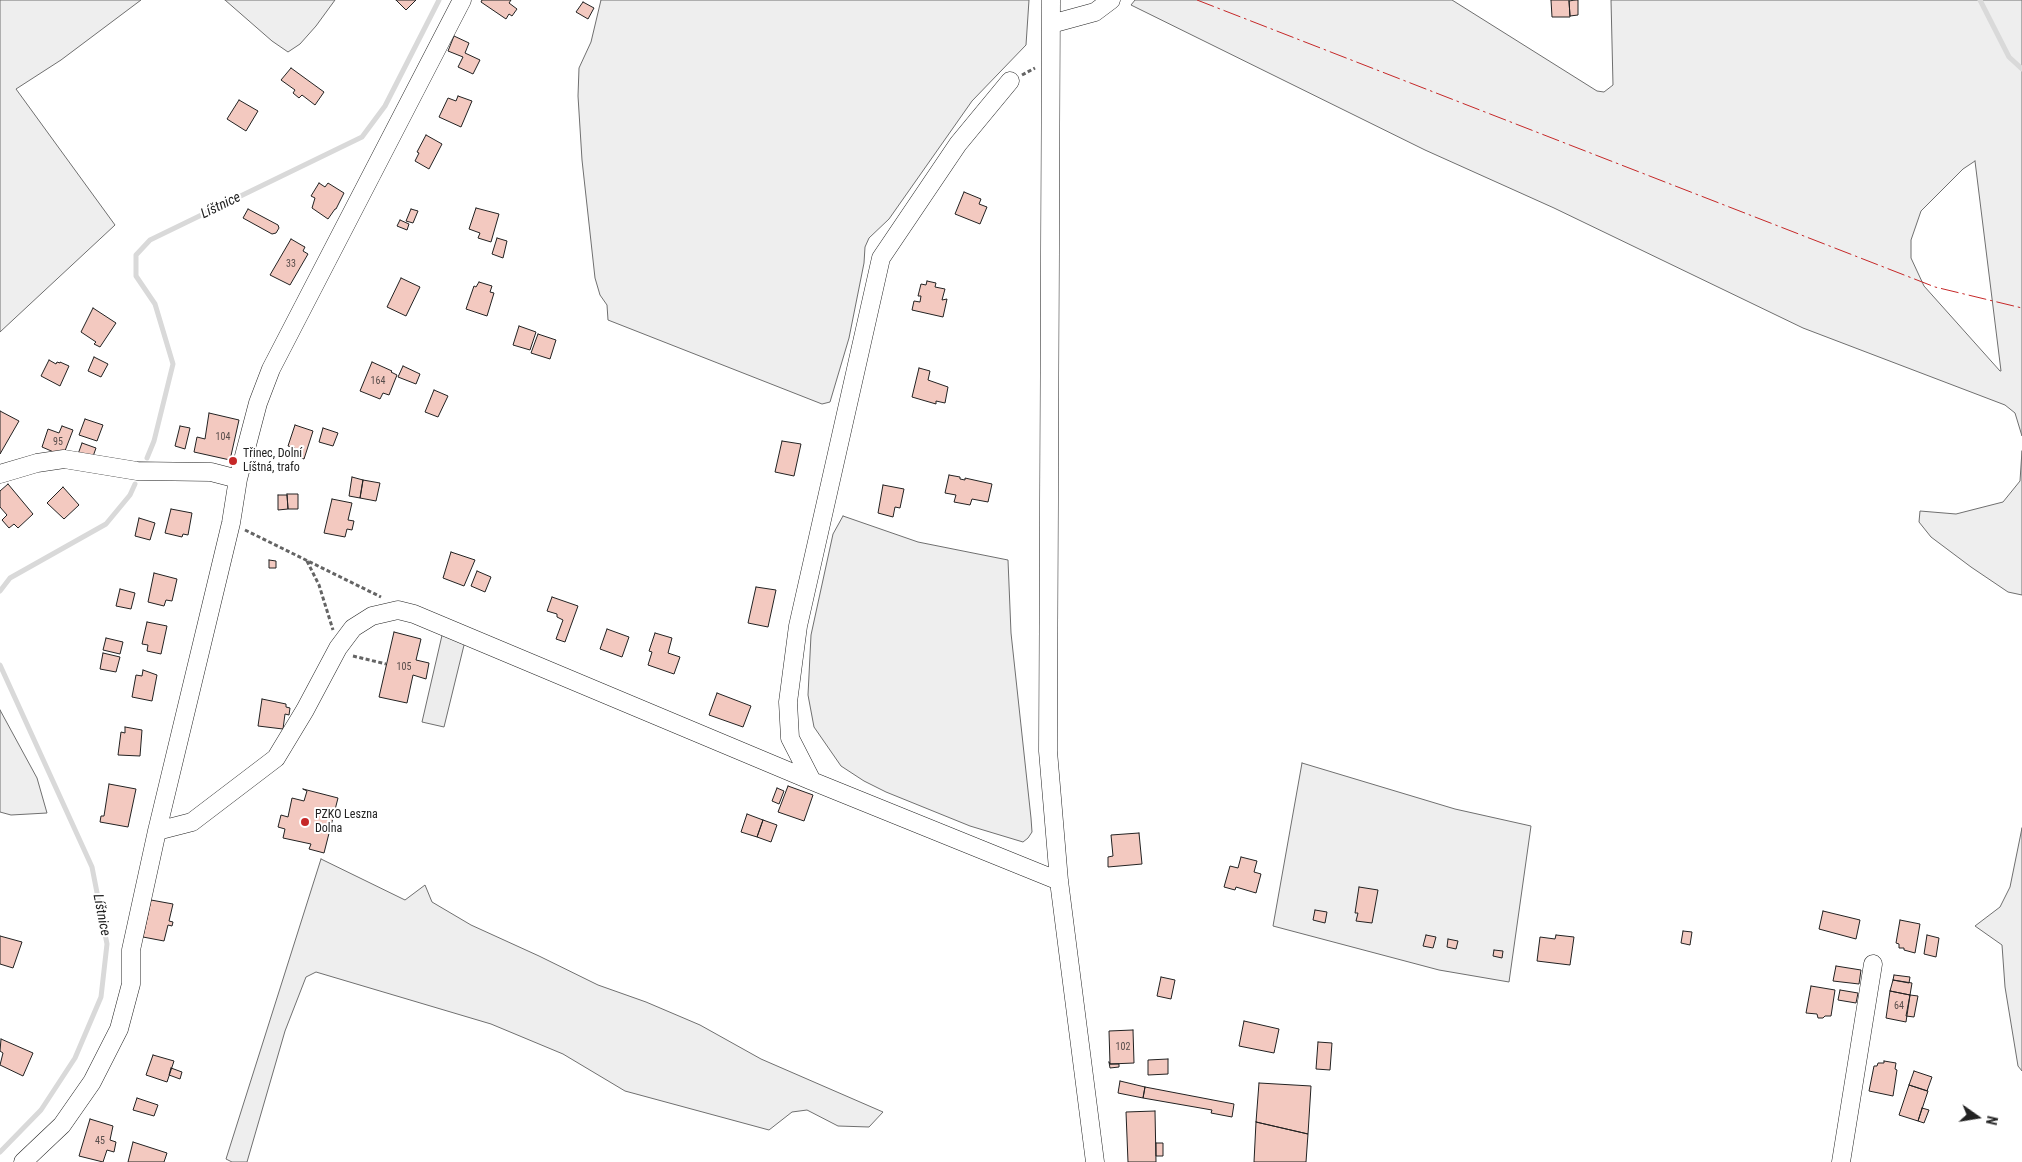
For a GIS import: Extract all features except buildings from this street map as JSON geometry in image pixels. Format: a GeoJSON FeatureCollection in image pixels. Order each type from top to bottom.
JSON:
{"type":"FeatureCollection","features":[{"type":"Feature","properties":{"kind":"street"},"geometry":{"type":"LineString","coordinates":[[23,1162],[62,1125],[92,1082],[119,1029],[131,984],[132,950],[157,831],[231,523],[238,479],[258,403],[271,369],[462,0]]}},
{"type":"Feature","properties":{"kind":"street"},"geometry":{"type":"LineString","coordinates":[[1051,0],[1048,751],[1059,881],[1095,1162]]}},
{"type":"Feature","properties":{"kind":"street"},"geometry":{"type":"LineString","coordinates":[[1051,24],[1096,12],[1111,0]]}},
{"type":"Feature","properties":{"kind":"street"},"geometry":{"type":"LineString","coordinates":[[812,781],[790,738],[788,702],[798,626],[881,258],[958,144],[1010,81]]}},
{"type":"Feature","properties":{"kind":"street"},"geometry":{"type":"LineString","coordinates":[[0,474],[37,463],[64,459],[136,471],[211,472],[238,479]]}},
{"type":"Feature","properties":{"kind":"street"},"geometry":{"type":"LineString","coordinates":[[157,831],[192,822],[276,758],[305,710],[338,648],[353,628],[372,616],[398,610],[414,614],[812,781],[1059,881]]}},
{"type":"Feature","properties":{"kind":"street"},"geometry":{"type":"LineString","coordinates":[[1840,1162],[1873,964]]}},
{"type":"Feature","properties":{"kind":"path"},"geometry":{"type":"LineString","coordinates":[[1010,81],[1051,60]]}},
{"type":"Feature","properties":{"kind":"path"},"geometry":{"type":"LineString","coordinates":[[231,523],[395,603],[398,610]]}},
{"type":"Feature","properties":{"kind":"shaded area"},"geometry":{"type":"Polygon","coordinates":[[[0,0],[141,0],[61,60],[16,89],[115,225],[0,332],[0,0]]]}},
{"type":"Feature","properties":{"kind":"shaded area"},"geometry":{"type":"Polygon","coordinates":[[[225,0],[335,0],[300,44],[288,52],[272,41],[225,0]]]}},
{"type":"Feature","properties":{"kind":"shaded area"},"geometry":{"type":"Polygon","coordinates":[[[601,0],[1029,0],[1026,45],[972,101],[889,219],[869,238],[865,247],[864,263],[849,338],[830,402],[822,404],[608,320],[607,305],[600,295],[595,278],[582,160],[578,96],[579,68],[591,42],[601,0]]]}},
{"type":"Feature","properties":{"kind":"shaded area"},"geometry":{"type":"Polygon","coordinates":[[[1135,0],[1452,0],[1597,91],[1604,92],[1613,85],[1611,0],[2022,0],[2022,436],[2015,413],[2005,405],[1803,328],[1554,208],[1425,150],[1131,5],[1135,0]],[[1975,161],[1963,169],[1921,211],[1911,240],[1911,258],[1924,286],[2001,371],[1975,161]]]}},
{"type":"Feature","properties":{"kind":"shaded area"},"geometry":{"type":"Polygon","coordinates":[[[2022,451],[2022,595],[2008,592],[1971,567],[1931,537],[1919,522],[1920,511],[1956,514],[2003,502],[2020,481],[2022,451]]]}},
{"type":"Feature","properties":{"kind":"shaded area"},"geometry":{"type":"Polygon","coordinates":[[[843,516],[918,542],[1008,560],[1011,633],[1032,832],[1023,842],[970,826],[886,792],[864,781],[841,766],[814,727],[808,695],[811,635],[833,534],[843,516]]]}},
{"type":"Feature","properties":{"kind":"shaded area"},"geometry":{"type":"Polygon","coordinates":[[[443,631],[465,641],[444,727],[422,722],[443,631]]]}},
{"type":"Feature","properties":{"kind":"shaded area"},"geometry":{"type":"Polygon","coordinates":[[[0,710],[37,778],[47,813],[11,815],[0,812],[0,710]]]}},
{"type":"Feature","properties":{"kind":"shaded area"},"geometry":{"type":"Polygon","coordinates":[[[1302,763],[1455,809],[1531,826],[1509,982],[1439,970],[1273,926],[1302,763]]]}},
{"type":"Feature","properties":{"kind":"shaded area"},"geometry":{"type":"Polygon","coordinates":[[[2022,828],[2022,1071],[2018,1066],[2005,987],[2002,945],[1975,926],[2000,907],[2010,887],[2022,828]]]}},
{"type":"Feature","properties":{"kind":"shaded area"},"geometry":{"type":"Polygon","coordinates":[[[321,859],[405,900],[425,885],[432,902],[471,925],[598,985],[646,1002],[700,1025],[761,1059],[883,1112],[869,1127],[838,1126],[807,1110],[792,1112],[769,1130],[625,1091],[563,1054],[491,1024],[316,972],[306,977],[285,1031],[247,1162],[232,1162],[226,1159],[321,859]]]}},
{"type":"Feature","properties":{"kind":"waterway","name":"Líštnice"},"geometry":{"type":"LineString","coordinates":[[147,458],[154,441],[173,364],[155,304],[136,276],[136,255],[150,240],[362,137],[385,106],[439,0]]}},
{"type":"Feature","properties":{"kind":"waterway"},"geometry":{"type":"LineString","coordinates":[[1980,0],[2009,57],[2022,69]]}},
{"type":"Feature","properties":{"kind":"waterway","name":"Líštnice"},"geometry":{"type":"LineString","coordinates":[[0,591],[10,578],[106,524],[130,495],[135,484]]}},
{"type":"Feature","properties":{"kind":"waterway","name":"Líštnice"},"geometry":{"type":"LineString","coordinates":[[0,665],[92,867],[107,944],[101,997],[75,1058],[41,1110],[0,1152]]}},
{"type":"Feature","properties":{"kind":"power"},"geometry":{"type":"LineString","coordinates":[[1197,0],[1935,287],[2022,308]]}},
{"type":"Feature","properties":{"kind":"place","name":"Třinec, Dolní Líštná, trafo"},"geometry":{"type":"Point","coordinates":[233,461]}},
{"type":"Feature","properties":{"kind":"place","name":"PZKO Leszna Dolna"},"geometry":{"type":"Point","coordinates":[305,822]}}]}
